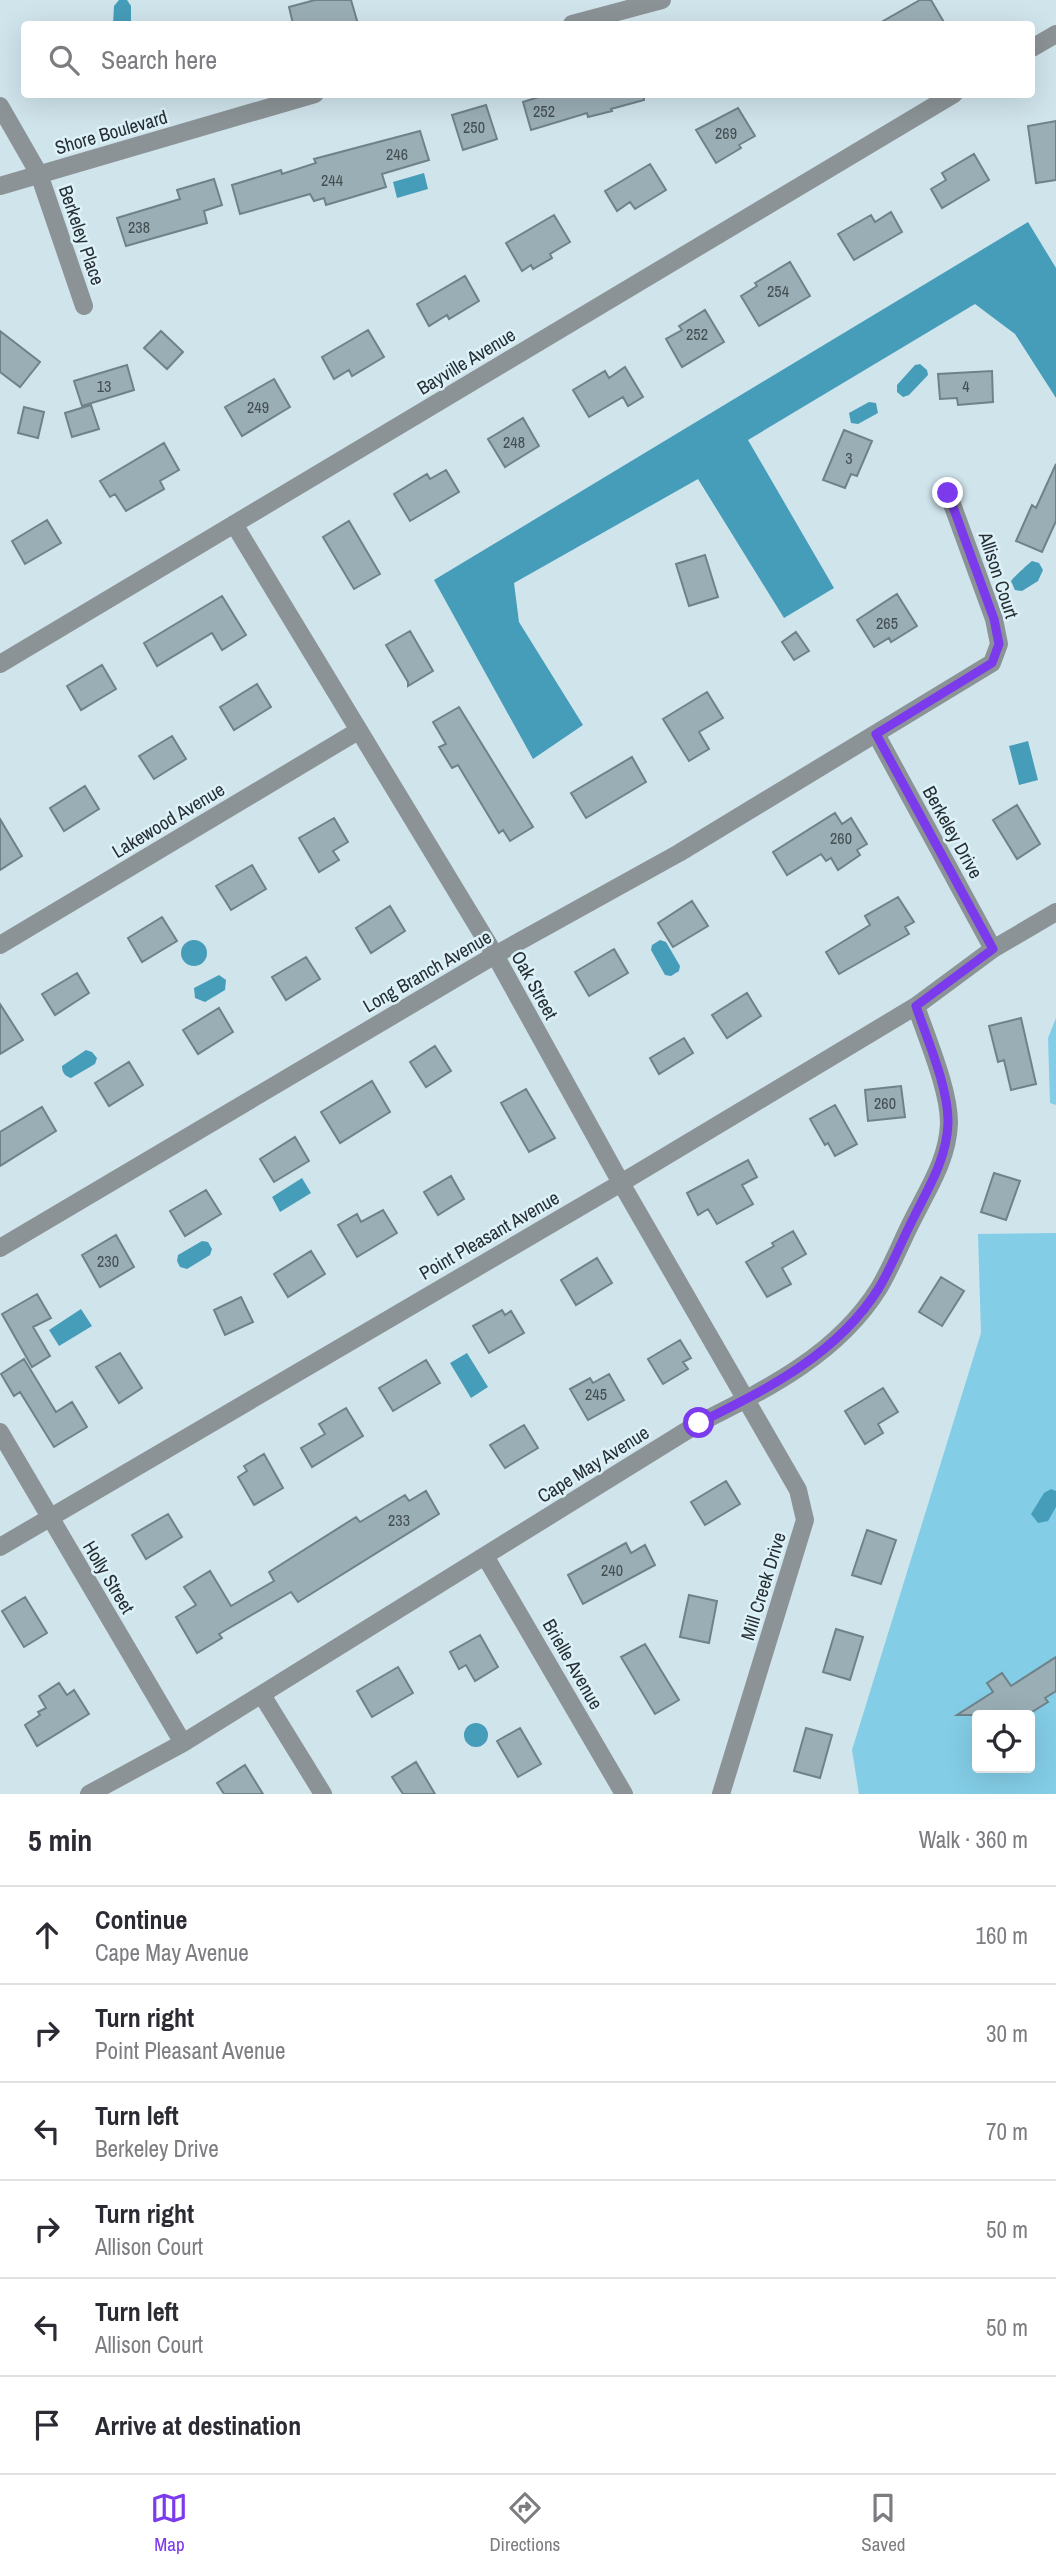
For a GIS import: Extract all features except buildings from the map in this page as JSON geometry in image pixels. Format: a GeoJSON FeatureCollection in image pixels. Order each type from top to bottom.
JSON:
{"type":"FeatureCollection","features":[{"type":"Feature","properties":{"kind":"street"},"geometry":{"type":"LineString","coordinates":[[583,21],[662,0]]}},
{"type":"Feature","properties":{"kind":"street"},"geometry":{"type":"LineString","coordinates":[[1035,46],[1056,34]]}},
{"type":"Feature","properties":{"kind":"street","name":"Shore Boulevard"},"geometry":{"type":"LineString","coordinates":[[0,186],[301,98]]}},
{"type":"Feature","properties":{"kind":"street","name":"Bayville Avenue"},"geometry":{"type":"LineString","coordinates":[[0,664],[947,98]]}},
{"type":"Feature","properties":{"kind":"street","name":"Berkeley Place"},"geometry":{"type":"LineString","coordinates":[[0,106],[39,174],[84,306]]}},
{"type":"Feature","properties":{"kind":"street","name":"Allison Court"},"geometry":{"type":"LineString","coordinates":[[876,734],[992,663],[999,644],[994,619],[948,493]]}},
{"type":"Feature","properties":{"kind":"street","name":"Oak Street"},"geometry":{"type":"LineString","coordinates":[[233,524],[495,955],[621,1183],[747,1399]]}},
{"type":"Feature","properties":{"kind":"street","name":"Lakewood Avenue"},"geometry":{"type":"LineString","coordinates":[[0,945],[358,731]]}},
{"type":"Feature","properties":{"kind":"street","name":"Berkeley Drive"},"geometry":{"type":"LineString","coordinates":[[876,734],[993,949]]}},
{"type":"Feature","properties":{"kind":"street","name":"Long Branch Avenue"},"geometry":{"type":"LineString","coordinates":[[0,1248],[495,955],[679,853],[876,734]]}},
{"type":"Feature","properties":{"kind":"street","name":"Point Pleasant Avenue"},"geometry":{"type":"LineString","coordinates":[[0,1547],[621,1183],[916,1006],[993,949],[1056,912]]}},
{"type":"Feature","properties":{"kind":"street","name":"Cape May Avenue"},"geometry":{"type":"LineString","coordinates":[[89,1794],[183,1743],[262,1695],[699,1423],[747,1399],[813,1360],[841,1337],[878,1289],[944,1156],[948,1123],[946,1099],[916,1006]]}},
{"type":"Feature","properties":{"kind":"street","name":"Mill Creek Drive"},"geometry":{"type":"LineString","coordinates":[[721,1794],[805,1520],[798,1490],[747,1399]]}},
{"type":"Feature","properties":{"kind":"street","name":"Holly Street"},"geometry":{"type":"LineString","coordinates":[[0,1432],[183,1743]]}},
{"type":"Feature","properties":{"kind":"street","name":"Brielle Avenue"},"geometry":{"type":"LineString","coordinates":[[485,1556],[624,1794]]}},
{"type":"Feature","properties":{"kind":"street"},"geometry":{"type":"LineString","coordinates":[[262,1695],[323,1794]]}},
{"type":"Feature","properties":{"kind":"shaded area"},"geometry":{"type":"Polygon","coordinates":[[[119,0],[127,0],[131,6],[131,21],[113,21],[114,6],[119,0]]]}},
{"type":"Feature","properties":{"kind":"shaded area"},"geometry":{"type":"Polygon","coordinates":[[[424,173],[428,189],[397,198],[393,182],[424,173]]]}},
{"type":"Feature","properties":{"kind":"shaded area"},"geometry":{"type":"Polygon","coordinates":[[[1028,222],[1056,268],[1056,398],[1015,334],[975,304],[748,440],[834,588],[784,618],[698,479],[514,583],[519,622],[583,725],[533,759],[434,580],[1028,222]]]}},
{"type":"Feature","properties":{"kind":"shaded area"},"geometry":{"type":"Polygon","coordinates":[[[920,364],[927,370],[928,375],[909,395],[903,397],[897,392],[897,385],[915,365],[920,364]]]}},
{"type":"Feature","properties":{"kind":"shaded area"},"geometry":{"type":"Polygon","coordinates":[[[869,402],[876,403],[878,413],[858,424],[851,423],[849,413],[869,402]]]}},
{"type":"Feature","properties":{"kind":"shaded area"},"geometry":{"type":"Polygon","coordinates":[[[1032,561],[1039,563],[1043,570],[1038,581],[1022,591],[1015,590],[1011,581],[1032,561]]]}},
{"type":"Feature","properties":{"kind":"shaded area"},"geometry":{"type":"Polygon","coordinates":[[[1028,741],[1038,780],[1019,785],[1009,746],[1028,741]]]}},
{"type":"Feature","properties":{"kind":"shaded area"},"geometry":{"type":"Polygon","coordinates":[[[194,940],[203,944],[207,953],[203,962],[194,966],[185,962],[181,953],[185,944],[194,940]]]}},
{"type":"Feature","properties":{"kind":"shaded area"},"geometry":{"type":"Polygon","coordinates":[[[660,940],[666,942],[680,966],[679,971],[671,976],[665,975],[651,950],[652,945],[660,940]]]}},
{"type":"Feature","properties":{"kind":"shaded area"},"geometry":{"type":"Polygon","coordinates":[[[219,975],[226,980],[225,990],[205,1002],[195,998],[194,988],[219,975]]]}},
{"type":"Feature","properties":{"kind":"shaded area"},"geometry":{"type":"Polygon","coordinates":[[[1056,1018],[1056,1105],[1050,1103],[1048,1038],[1056,1018]]]}},
{"type":"Feature","properties":{"kind":"shaded area"},"geometry":{"type":"Polygon","coordinates":[[[86,1050],[97,1058],[95,1064],[71,1078],[66,1075],[62,1066],[86,1050]]]}},
{"type":"Feature","properties":{"kind":"shaded area"},"geometry":{"type":"Polygon","coordinates":[[[302,1178],[311,1193],[280,1212],[272,1197],[302,1178]]]}},
{"type":"Feature","properties":{"kind":"shaded area"},"geometry":{"type":"Polygon","coordinates":[[[1056,1233],[1056,1794],[859,1794],[852,1750],[981,1333],[978,1234],[1056,1233]]]}},
{"type":"Feature","properties":{"kind":"shaded area"},"geometry":{"type":"Polygon","coordinates":[[[202,1241],[208,1242],[212,1249],[210,1255],[187,1269],[180,1267],[178,1255],[202,1241]]]}},
{"type":"Feature","properties":{"kind":"shaded area"},"geometry":{"type":"Polygon","coordinates":[[[81,1309],[92,1326],[59,1346],[49,1330],[81,1309]]]}},
{"type":"Feature","properties":{"kind":"shaded area"},"geometry":{"type":"Polygon","coordinates":[[[467,1353],[488,1387],[471,1398],[450,1363],[467,1353]]]}},
{"type":"Feature","properties":{"kind":"shaded area"},"geometry":{"type":"Polygon","coordinates":[[[1051,1489],[1056,1491],[1056,1507],[1048,1521],[1038,1523],[1031,1514],[1044,1493],[1051,1489]]]}},
{"type":"Feature","properties":{"kind":"shaded area"},"geometry":{"type":"Polygon","coordinates":[[[476,1723],[487,1730],[488,1735],[481,1746],[476,1747],[465,1740],[464,1735],[471,1724],[476,1723]]]}},
{"type":"Feature","properties":{"kind":"route"},"geometry":{"type":"LineString","coordinates":[[699,1423],[747,1399],[813,1360],[841,1337],[878,1289],[944,1156],[948,1123],[946,1099],[916,1006],[993,949],[876,734],[992,663],[999,644],[994,619],[948,493]]}}]}
